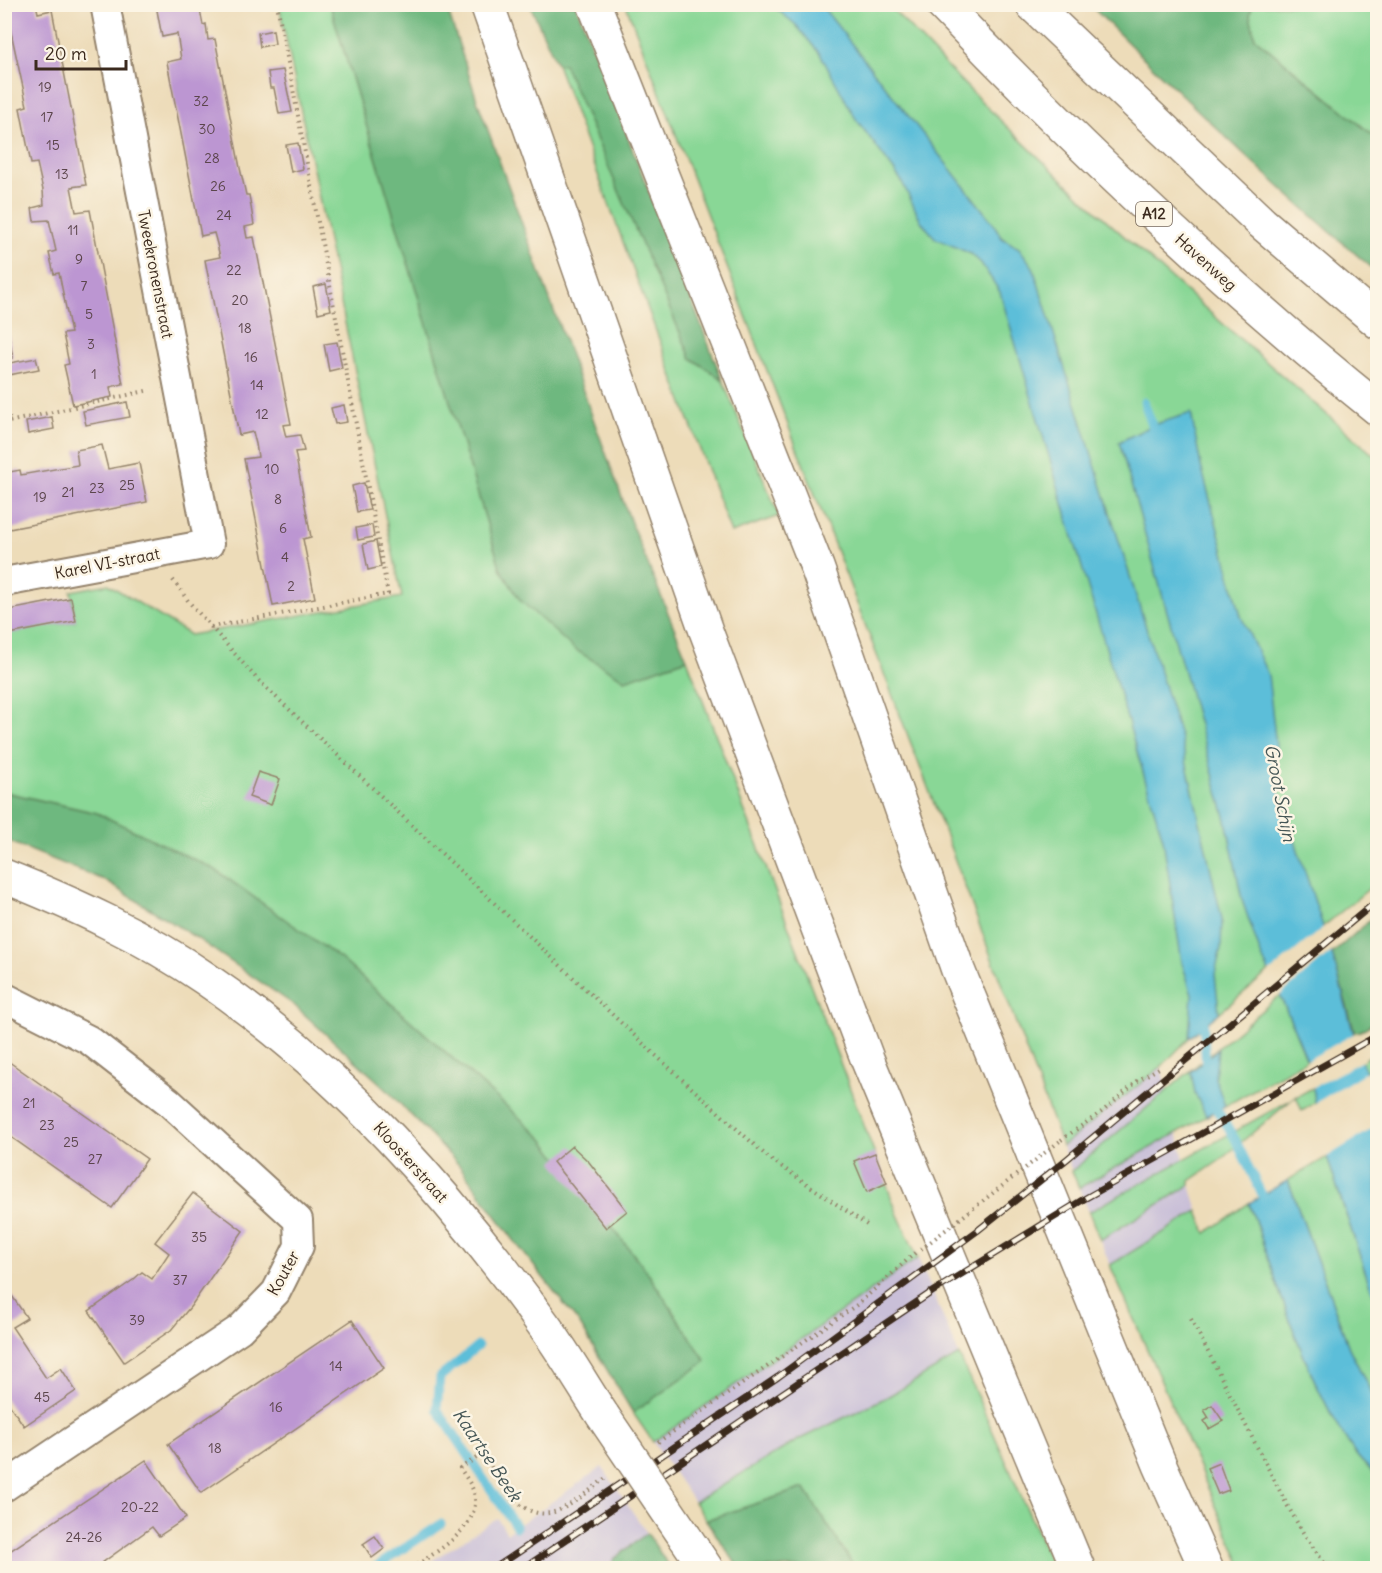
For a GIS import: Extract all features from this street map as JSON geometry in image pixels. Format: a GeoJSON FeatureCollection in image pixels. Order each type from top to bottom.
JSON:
{"type":"FeatureCollection","features":[{"type":"Feature","properties":{"kind":"main road"},"geometry":{"type":"LineString","coordinates":[[487,4],[706,631],[864,1050],[1078,1569]]}},
{"type":"Feature","properties":{"kind":"main road"},"geometry":{"type":"LineString","coordinates":[[594,4],[817,567],[958,970],[1160,1465],[1206,1569]]}},
{"type":"Feature","properties":{"kind":"main road","name":"Havenweg"},"geometry":{"type":"LineString","coordinates":[[942,4],[1022,88],[1214,271],[1377,409]]}},
{"type":"Feature","properties":{"kind":"main road"},"geometry":{"type":"LineString","coordinates":[[1032,4],[1262,223],[1377,322]]}},
{"type":"Feature","properties":{"kind":"main road","name":"Kloosterstraat"},"geometry":{"type":"LineString","coordinates":[[4,876],[61,899],[135,936],[195,972],[263,1021],[320,1068],[376,1123],[426,1176],[487,1250],[547,1330],[706,1569]]}},
{"type":"Feature","properties":{"kind":"street","name":"Tweekronenstraat"},"geometry":{"type":"LineString","coordinates":[[105,4],[209,544]]}},
{"type":"Feature","properties":{"kind":"street","name":"Karel VI-straat"},"geometry":{"type":"LineString","coordinates":[[4,582],[209,544]]}},
{"type":"Feature","properties":{"kind":"street","name":"Kouter"},"geometry":{"type":"LineString","coordinates":[[4,997],[89,1040],[169,1102],[298,1220],[298,1246],[276,1292],[240,1329],[7,1481]]}},
{"type":"Feature","properties":{"kind":"path"},"geometry":{"type":"LineString","coordinates":[[210,627],[388,594],[277,4]]}},
{"type":"Feature","properties":{"kind":"path"},"geometry":{"type":"LineString","coordinates":[[4,423],[177,384]]}},
{"type":"Feature","properties":{"kind":"path"},"geometry":{"type":"LineString","coordinates":[[4,393],[10,421]]}},
{"type":"Feature","properties":{"kind":"path"},"geometry":{"type":"LineString","coordinates":[[155,553],[189,602],[257,679],[652,1052],[769,1158],[867,1225]]}},
{"type":"Feature","properties":{"kind":"path"},"geometry":{"type":"LineString","coordinates":[[654,1445],[858,1304],[921,1249],[1060,1141],[1103,1111],[1140,1078],[1159,1068]]}},
{"type":"Feature","properties":{"kind":"path"},"geometry":{"type":"LineString","coordinates":[[1191,1319],[1287,1505],[1328,1569]]}},
{"type":"Feature","properties":{"kind":"path"},"geometry":{"type":"LineString","coordinates":[[412,1569],[455,1537],[473,1515],[474,1493],[460,1468],[483,1454],[512,1498],[524,1508],[544,1514],[558,1510],[615,1471]]}},
{"type":"Feature","properties":{"kind":"shaded area"},"geometry":{"type":"Polygon","coordinates":[[[1161,1067],[1167,1092],[1072,1171],[1062,1146],[1161,1067]]]}},
{"type":"Feature","properties":{"kind":"shaded area"},"geometry":{"type":"Polygon","coordinates":[[[1177,1133],[1184,1159],[1089,1212],[1079,1188],[1177,1133]]]}},
{"type":"Feature","properties":{"kind":"shaded area"},"geometry":{"type":"Polygon","coordinates":[[[1190,1185],[1198,1211],[1110,1265],[1100,1240],[1190,1185]]]}},
{"type":"Feature","properties":{"kind":"shaded area"},"geometry":{"type":"Polygon","coordinates":[[[918,1258],[959,1355],[887,1397],[800,1439],[694,1502],[653,1442],[918,1258]]]}},
{"type":"Feature","properties":{"kind":"shaded area"},"geometry":{"type":"Polygon","coordinates":[[[602,1467],[647,1533],[614,1559],[610,1568],[421,1568],[497,1518],[507,1533],[602,1467]]]}},
{"type":"Feature","properties":{"kind":"green space"},"geometry":{"type":"Polygon","coordinates":[[[279,5],[330,5],[501,570],[625,680],[687,659],[898,1215],[918,1258],[653,1442],[633,1413],[706,1361],[645,1269],[542,1138],[341,959],[214,869],[97,813],[5,792],[5,634],[75,621],[71,591],[108,584],[190,635],[402,597],[279,5]]]}},
{"type":"Feature","properties":{"kind":"green space"},"geometry":{"type":"Polygon","coordinates":[[[330,5],[446,5],[477,100],[633,528],[687,659],[625,680],[574,649],[520,600],[501,570],[330,5]]]}},
{"type":"Feature","properties":{"kind":"green space"},"geometry":{"type":"Polygon","coordinates":[[[530,5],[576,5],[722,379],[691,358],[564,64],[557,64],[530,5]]]}},
{"type":"Feature","properties":{"kind":"green space"},"geometry":{"type":"Polygon","coordinates":[[[626,5],[889,5],[946,66],[1065,182],[1188,294],[1377,458],[1377,882],[1189,1038],[1161,1067],[1062,1146],[927,785],[626,5]]]}},
{"type":"Feature","properties":{"kind":"green space"},"geometry":{"type":"Polygon","coordinates":[[[1090,5],[1252,5],[1250,15],[1255,38],[1377,137],[1377,272],[1230,142],[1090,5]]]}},
{"type":"Feature","properties":{"kind":"green space"},"geometry":{"type":"Polygon","coordinates":[[[1252,5],[1377,5],[1377,137],[1255,38],[1250,15],[1252,5]]]}},
{"type":"Feature","properties":{"kind":"green space"},"geometry":{"type":"Polygon","coordinates":[[[564,63],[691,358],[722,379],[779,516],[731,533],[557,64],[564,63]]]}},
{"type":"Feature","properties":{"kind":"green space"},"geometry":{"type":"Polygon","coordinates":[[[4,792],[97,813],[214,869],[341,959],[542,1138],[645,1269],[706,1361],[633,1413],[579,1323],[459,1165],[384,1087],[294,1005],[195,937],[104,880],[5,840],[4,792]]]}},
{"type":"Feature","properties":{"kind":"green space"},"geometry":{"type":"Polygon","coordinates":[[[1377,914],[1377,1021],[1355,1034],[1332,954],[1377,914]]]}},
{"type":"Feature","properties":{"kind":"green space"},"geometry":{"type":"Polygon","coordinates":[[[1280,995],[1307,1060],[1079,1188],[1072,1171],[1280,995]]]}},
{"type":"Feature","properties":{"kind":"green space"},"geometry":{"type":"Polygon","coordinates":[[[1377,1052],[1377,1065],[1302,1111],[1296,1097],[1377,1052]]]}},
{"type":"Feature","properties":{"kind":"green space"},"geometry":{"type":"Polygon","coordinates":[[[1293,1099],[1219,1161],[1190,1181],[1190,1185],[1100,1240],[1089,1212],[1293,1099]]]}},
{"type":"Feature","properties":{"kind":"green space"},"geometry":{"type":"Polygon","coordinates":[[[1327,1157],[1377,1301],[1377,1404],[1349,1348],[1288,1180],[1327,1157]]]}},
{"type":"Feature","properties":{"kind":"green space"},"geometry":{"type":"Polygon","coordinates":[[[1249,1203],[1294,1332],[1321,1394],[1355,1453],[1377,1476],[1377,1568],[1243,1568],[1110,1265],[1198,1211],[1206,1233],[1249,1203]]]}},
{"type":"Feature","properties":{"kind":"green space"},"geometry":{"type":"Polygon","coordinates":[[[959,1355],[1053,1568],[855,1568],[804,1488],[706,1520],[694,1502],[800,1439],[887,1397],[959,1355]]]}},
{"type":"Feature","properties":{"kind":"green space"},"geometry":{"type":"Polygon","coordinates":[[[804,1488],[855,1568],[739,1568],[706,1520],[804,1488]]]}},
{"type":"Feature","properties":{"kind":"green space"},"geometry":{"type":"Polygon","coordinates":[[[647,1533],[670,1568],[610,1568],[614,1559],[647,1533]]]}},
{"type":"Feature","properties":{"kind":"water"},"geometry":{"type":"Polygon","coordinates":[[[772,5],[821,5],[993,223],[1002,238],[1019,248],[1033,267],[1181,739],[1222,919],[1221,948],[1215,974],[1219,1013],[1189,1038],[1192,994],[1182,963],[1163,839],[1000,292],[981,263],[971,254],[935,238],[921,221],[901,180],[856,119],[820,54],[796,25],[772,5]]]}},
{"type":"Feature","properties":{"kind":"water"},"geometry":{"type":"Polygon","coordinates":[[[1191,413],[1201,466],[1241,616],[1268,675],[1276,746],[1277,786],[1332,954],[1361,1061],[1377,1094],[1377,1301],[1327,1157],[1317,1115],[1310,1067],[1261,955],[1242,900],[1226,820],[1119,442],[1153,425],[1191,413]]]}},
{"type":"Feature","properties":{"kind":"water"},"geometry":{"type":"Polygon","coordinates":[[[1218,1049],[1215,1078],[1225,1106],[1206,1116],[1195,1093],[1191,1072],[1218,1049]]]}},
{"type":"Feature","properties":{"kind":"water"},"geometry":{"type":"Polygon","coordinates":[[[1288,1180],[1349,1348],[1377,1404],[1377,1476],[1355,1453],[1321,1394],[1294,1332],[1249,1203],[1288,1180]]]}},
{"type":"Feature","properties":{"kind":"pier"},"geometry":{"type":"Polygon","coordinates":[[[1326,925],[1334,950],[1278,997],[1267,974],[1326,925]]]}},
{"type":"Feature","properties":{"kind":"pier"},"geometry":{"type":"Polygon","coordinates":[[[1357,1032],[1364,1060],[1310,1089],[1304,1062],[1357,1032]]]}},
{"type":"Feature","properties":{"kind":"pier"},"geometry":{"type":"Polygon","coordinates":[[[1369,1070],[1378,1087],[1377,1126],[1325,1158],[1312,1105],[1369,1070]]]}},
{"type":"Feature","properties":{"kind":"building"},"geometry":{"type":"Polygon","coordinates":[[[36,4],[38,13],[52,10],[86,185],[71,187],[76,212],[90,210],[123,384],[110,387],[112,397],[73,405],[64,365],[69,364],[63,334],[71,333],[59,273],[54,274],[49,253],[56,251],[49,220],[34,221],[32,208],[44,205],[43,190],[37,163],[31,164],[20,108],[27,106],[6,9],[36,4]]]}},
{"type":"Feature","properties":{"kind":"building"},"geometry":{"type":"Polygon","coordinates":[[[156,5],[199,5],[203,25],[206,24],[208,40],[215,39],[240,168],[246,195],[249,195],[254,225],[245,227],[247,238],[254,237],[291,424],[283,425],[286,437],[300,435],[304,451],[295,452],[311,537],[303,539],[315,598],[273,606],[244,459],[258,457],[256,444],[253,432],[239,435],[205,260],[220,257],[214,233],[201,236],[167,62],[181,59],[177,34],[162,37],[156,5]]]}},
{"type":"Feature","properties":{"kind":"building"},"geometry":{"type":"Polygon","coordinates":[[[273,30],[275,44],[260,47],[258,33],[273,30]]]}},
{"type":"Feature","properties":{"kind":"building"},"geometry":{"type":"Polygon","coordinates":[[[283,70],[292,112],[279,114],[274,88],[270,88],[268,72],[283,70]]]}},
{"type":"Feature","properties":{"kind":"building"},"geometry":{"type":"Polygon","coordinates":[[[298,143],[303,169],[291,172],[286,145],[298,143]]]}},
{"type":"Feature","properties":{"kind":"building"},"geometry":{"type":"Polygon","coordinates":[[[326,284],[331,310],[318,313],[313,287],[326,284]]]}},
{"type":"Feature","properties":{"kind":"building"},"geometry":{"type":"Polygon","coordinates":[[[8,332],[13,358],[4,359],[4,333],[8,332]]]}},
{"type":"Feature","properties":{"kind":"building"},"geometry":{"type":"Polygon","coordinates":[[[337,342],[342,368],[329,371],[324,344],[337,342]]]}},
{"type":"Feature","properties":{"kind":"building"},"geometry":{"type":"Polygon","coordinates":[[[36,358],[39,369],[4,376],[4,364],[36,358]]]}},
{"type":"Feature","properties":{"kind":"building"},"geometry":{"type":"Polygon","coordinates":[[[127,402],[130,417],[86,425],[83,411],[127,402]]]}},
{"type":"Feature","properties":{"kind":"building"},"geometry":{"type":"Polygon","coordinates":[[[344,405],[347,422],[335,424],[331,408],[344,405]]]}},
{"type":"Feature","properties":{"kind":"building"},"geometry":{"type":"Polygon","coordinates":[[[52,417],[54,429],[28,434],[26,422],[52,417]]]}},
{"type":"Feature","properties":{"kind":"building"},"geometry":{"type":"Polygon","coordinates":[[[102,445],[108,469],[139,463],[147,502],[4,530],[4,473],[20,470],[21,475],[78,465],[76,450],[102,445]]]}},
{"type":"Feature","properties":{"kind":"building"},"geometry":{"type":"Polygon","coordinates":[[[364,483],[370,510],[357,512],[352,486],[364,483]]]}},
{"type":"Feature","properties":{"kind":"building"},"geometry":{"type":"Polygon","coordinates":[[[372,525],[374,537],[358,540],[356,528],[372,525]]]}},
{"type":"Feature","properties":{"kind":"building"},"geometry":{"type":"Polygon","coordinates":[[[376,541],[381,567],[368,570],[363,544],[376,541]]]}},
{"type":"Feature","properties":{"kind":"building"},"geometry":{"type":"Polygon","coordinates":[[[71,598],[76,621],[4,635],[4,611],[71,598]]]}},
{"type":"Feature","properties":{"kind":"building"},"geometry":{"type":"Polygon","coordinates":[[[258,772],[280,779],[271,805],[249,797],[258,772]]]}},
{"type":"Feature","properties":{"kind":"building"},"geometry":{"type":"Polygon","coordinates":[[[5,1059],[147,1159],[112,1208],[4,1132],[5,1059]]]}},
{"type":"Feature","properties":{"kind":"building"},"geometry":{"type":"Polygon","coordinates":[[[572,1146],[589,1162],[627,1211],[606,1228],[553,1162],[572,1146]]]}},
{"type":"Feature","properties":{"kind":"building"},"geometry":{"type":"Polygon","coordinates":[[[875,1153],[887,1183],[867,1192],[854,1161],[875,1153]]]}},
{"type":"Feature","properties":{"kind":"building"},"geometry":{"type":"Polygon","coordinates":[[[193,1193],[243,1231],[191,1306],[171,1330],[124,1362],[89,1311],[142,1272],[152,1279],[169,1253],[155,1242],[193,1193]]]}},
{"type":"Feature","properties":{"kind":"building"},"geometry":{"type":"Polygon","coordinates":[[[10,1293],[27,1318],[12,1327],[46,1378],[61,1368],[76,1391],[24,1426],[4,1397],[4,1296],[10,1293]]]}},
{"type":"Feature","properties":{"kind":"building"},"geometry":{"type":"Polygon","coordinates":[[[352,1320],[384,1368],[201,1493],[168,1444],[352,1320]]]}},
{"type":"Feature","properties":{"kind":"building"},"geometry":{"type":"Polygon","coordinates":[[[1212,1405],[1223,1421],[1209,1429],[1204,1421],[1209,1418],[1204,1410],[1212,1405]]]}},
{"type":"Feature","properties":{"kind":"building"},"geometry":{"type":"Polygon","coordinates":[[[146,1460],[186,1518],[159,1536],[152,1527],[102,1563],[106,1568],[4,1568],[4,1555],[146,1460]]]}},
{"type":"Feature","properties":{"kind":"building"},"geometry":{"type":"Polygon","coordinates":[[[1219,1463],[1229,1490],[1218,1494],[1207,1468],[1219,1463]]]}},
{"type":"Feature","properties":{"kind":"building"},"geometry":{"type":"Polygon","coordinates":[[[375,1536],[384,1549],[372,1558],[363,1544],[375,1536]]]}},
{"type":"Feature","properties":{"kind":"waterway","name":"Groot Schijn"},"geometry":{"type":"LineString","coordinates":[[1144,402],[1156,437]]}},
{"type":"Feature","properties":{"kind":"waterway"},"geometry":{"type":"LineString","coordinates":[[1203,1014],[1206,1070]]}},
{"type":"Feature","properties":{"kind":"waterway"},"geometry":{"type":"LineString","coordinates":[[1212,1101],[1235,1139],[1267,1205]]}},
{"type":"Feature","properties":{"kind":"waterway","name":"Kaartse Beek"},"geometry":{"type":"LineString","coordinates":[[478,1346],[440,1377],[437,1409],[516,1527]]}},
{"type":"Feature","properties":{"kind":"waterway"},"geometry":{"type":"LineString","coordinates":[[374,1568],[441,1524]]}},
{"type":"Feature","properties":{"kind":"railway"},"geometry":{"type":"LineString","coordinates":[[495,1568],[778,1377],[977,1231],[1378,900]]}},
{"type":"Feature","properties":{"kind":"railway"},"geometry":{"type":"LineString","coordinates":[[524,1568],[932,1292],[1084,1199],[1378,1035]]}}]}
